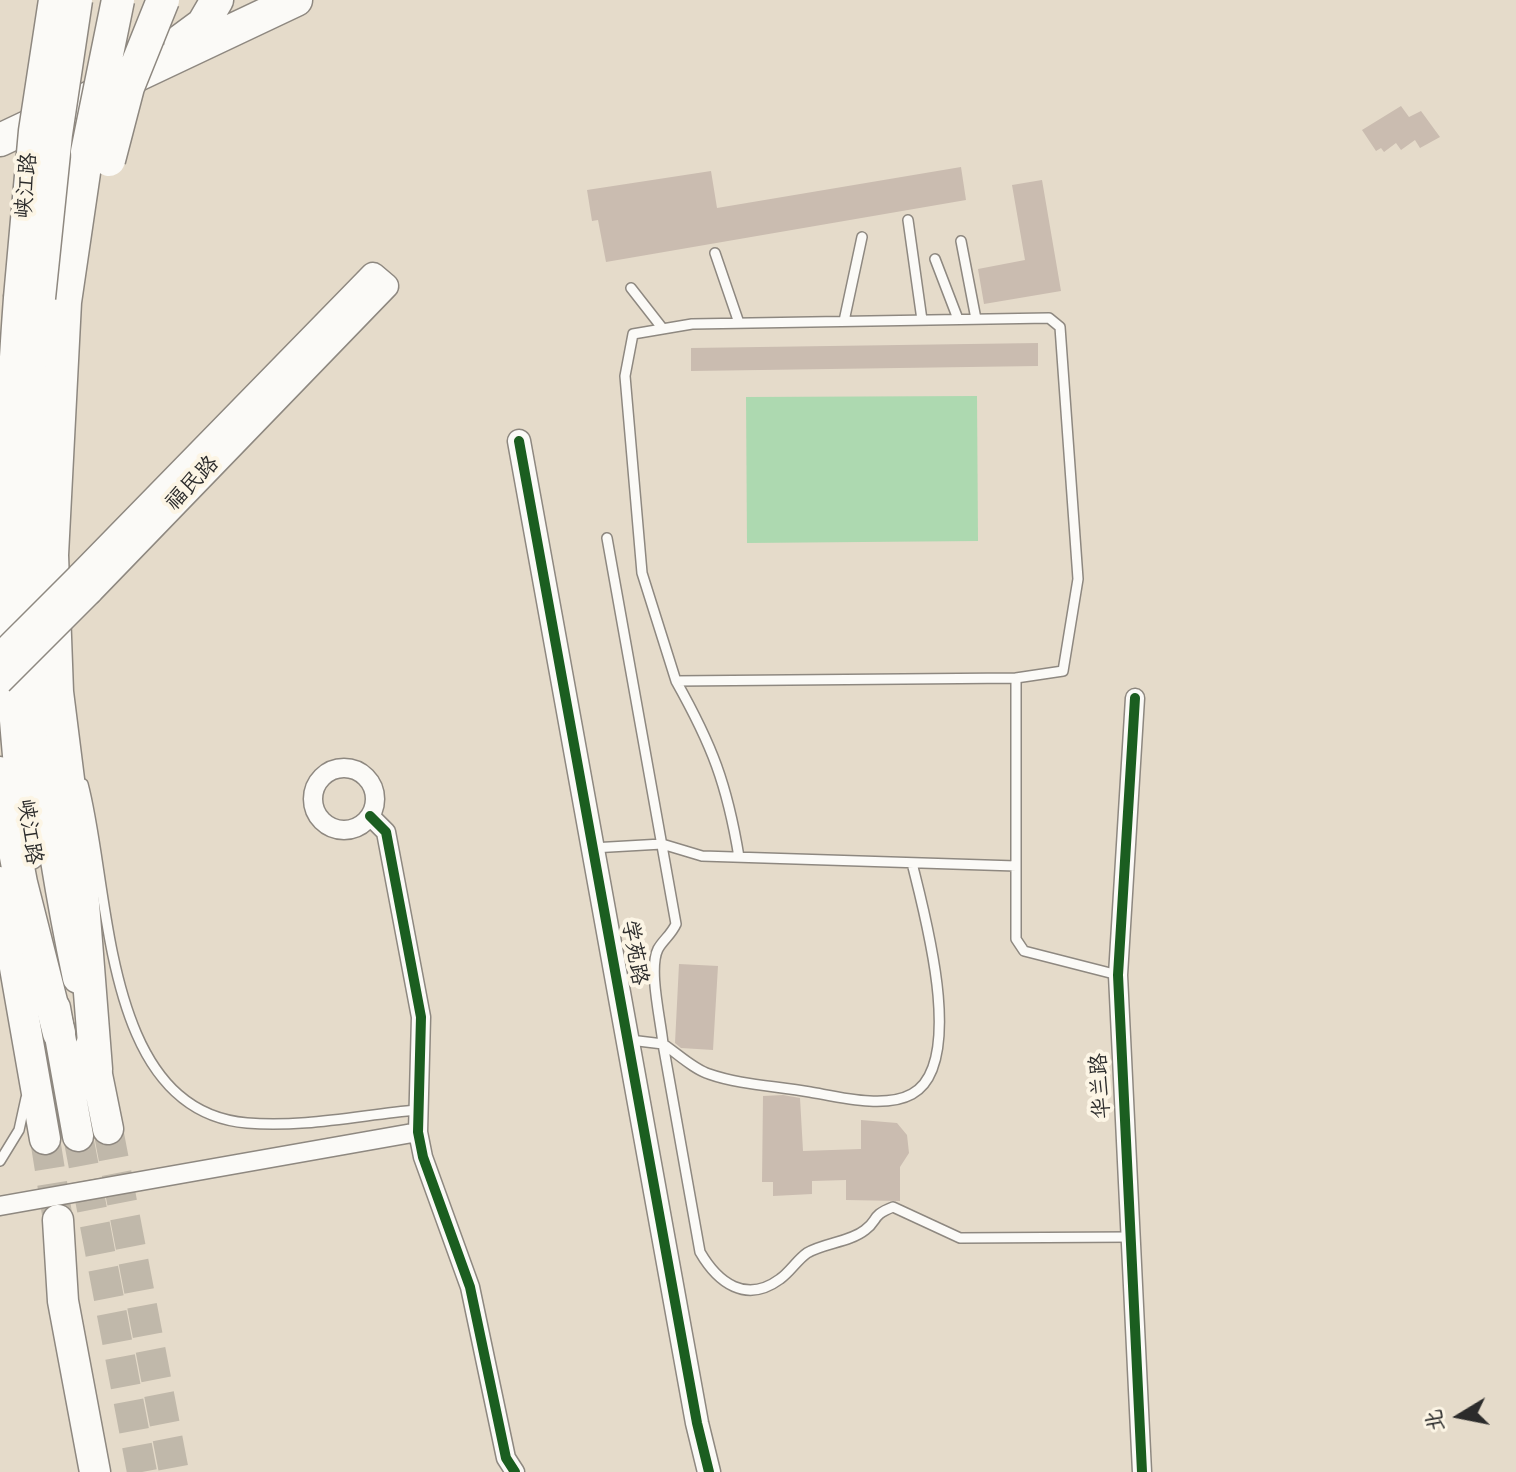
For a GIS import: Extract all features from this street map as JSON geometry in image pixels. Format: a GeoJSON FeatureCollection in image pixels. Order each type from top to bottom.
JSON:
{"type":"FeatureCollection","features":[{"type":"Feature","properties":{"kind":"highway","name":"峡江路"},"geometry":{"type":"LineString","coordinates":[[54,0],[34,131],[28,498],[36,692],[60,891],[108,1129]]}},
{"type":"Feature","properties":{"kind":"highway","name":"峡江路"},"geometry":{"type":"LineString","coordinates":[[77,0],[30,298],[6,500],[7,625],[25,823],[78,1136]]}},
{"type":"Feature","properties":{"kind":"highway"},"geometry":{"type":"LineString","coordinates":[[96,1069],[82,891],[57,692],[52,555],[55,435],[98,156],[118,0]]}},
{"type":"Feature","properties":{"kind":"highway"},"geometry":{"type":"LineString","coordinates":[[98,156],[163,0]]}},
{"type":"Feature","properties":{"kind":"highway"},"geometry":{"type":"LineString","coordinates":[[0,125],[181,40],[203,24],[217,0]]}},
{"type":"Feature","properties":{"kind":"highway"},"geometry":{"type":"LineString","coordinates":[[0,140],[283,3]]}},
{"type":"Feature","properties":{"kind":"highway"},"geometry":{"type":"LineString","coordinates":[[0,773],[21,883],[59,1033]]}},
{"type":"Feature","properties":{"kind":"highway"},"geometry":{"type":"LineString","coordinates":[[0,882],[45,1139]]}},
{"type":"Feature","properties":{"kind":"highway"},"geometry":{"type":"LineString","coordinates":[[58,1220],[63,1301],[95,1472]]}},
{"type":"Feature","properties":{"kind":"main road","name":"福民路"},"geometry":{"type":"LineString","coordinates":[[0,682],[85,584],[380,280]]}},
{"type":"Feature","properties":{"kind":"main road","name":"福民路"},"geometry":{"type":"LineString","coordinates":[[0,655],[85,584]]}},
{"type":"Feature","properties":{"kind":"street","name":"学苑路"},"geometry":{"type":"LineString","coordinates":[[519,441],[697,1423],[709,1472]]}},
{"type":"Feature","properties":{"kind":"street","name":"华兰路"},"geometry":{"type":"LineString","coordinates":[[1135,698],[1118,975],[1142,1472]]}},
{"type":"Feature","properties":{"kind":"street"},"geometry":{"type":"LineString","coordinates":[[370,816],[386,832],[421,1017],[416,1110],[423,1157],[470,1287],[506,1458],[515,1472]]}},
{"type":"Feature","properties":{"kind":"street"},"geometry":{"type":"LineString","coordinates":[[0,1206],[418,1132]]}},
{"type":"Feature","properties":{"kind":"lane"},"geometry":{"type":"LineString","coordinates":[[908,220],[922,320]]}},
{"type":"Feature","properties":{"kind":"lane"},"geometry":{"type":"LineString","coordinates":[[844,321],[862,237]]}},
{"type":"Feature","properties":{"kind":"lane"},"geometry":{"type":"LineString","coordinates":[[961,241],[976,319]]}},
{"type":"Feature","properties":{"kind":"lane"},"geometry":{"type":"LineString","coordinates":[[715,253],[739,323]]}},
{"type":"Feature","properties":{"kind":"lane"},"geometry":{"type":"LineString","coordinates":[[935,259],[958,319]]}},
{"type":"Feature","properties":{"kind":"lane"},"geometry":{"type":"LineString","coordinates":[[631,288],[663,329]]}},
{"type":"Feature","properties":{"kind":"lane"},"geometry":{"type":"LineString","coordinates":[[676,681],[1016,678],[1063,671],[1078,579],[1060,327],[1049,318],[958,319],[692,324],[633,334],[625,376],[642,573],[676,681],[716,757],[729,797],[739,857]]}},
{"type":"Feature","properties":{"kind":"lane"},"geometry":{"type":"LineString","coordinates":[[607,538],[676,924],[671,936],[658,948],[654,967],[663,1044],[700,1252],[713,1274],[736,1288],[761,1291],[782,1278],[806,1254],[866,1230],[876,1214],[893,1207],[960,1238],[1131,1237]]}},
{"type":"Feature","properties":{"kind":"lane"},"geometry":{"type":"LineString","coordinates":[[1016,678],[1016,939],[1024,951],[1118,975]]}},
{"type":"Feature","properties":{"kind":"lane"},"geometry":{"type":"LineString","coordinates":[[57,692],[77,759]]}},
{"type":"Feature","properties":{"kind":"lane"},"geometry":{"type":"LineString","coordinates":[[81,773],[124,1001],[142,1053],[158,1076],[199,1107],[244,1123],[416,1110]]}},
{"type":"Feature","properties":{"kind":"lane"},"geometry":{"type":"LineString","coordinates":[[592,848],[662,844],[702,856],[1016,866]]}},
{"type":"Feature","properties":{"kind":"lane"},"geometry":{"type":"LineString","coordinates":[[627,1040],[663,1044],[707,1074],[837,1096],[894,1101],[913,1094],[927,1081],[940,1046],[933,950],[912,863]]}},
{"type":"Feature","properties":{"kind":"lane"},"geometry":{"type":"LineString","coordinates":[[0,1161],[24,1114],[24,1019]]}},
{"type":"Feature","properties":{"kind":"green space"},"geometry":{"type":"Polygon","coordinates":[[[977,396],[978,541],[747,543],[746,397],[977,396]]]}},
{"type":"Feature","properties":{"kind":"building"},"geometry":{"type":"Polygon","coordinates":[[[1401,106],[1409,117],[1421,111],[1440,137],[1420,148],[1415,140],[1401,150],[1396,143],[1384,152],[1381,148],[1376,151],[1362,130],[1401,106]]]}},
{"type":"Feature","properties":{"kind":"building"},"geometry":{"type":"Polygon","coordinates":[[[961,167],[966,200],[606,262],[598,220],[592,221],[587,190],[711,171],[717,208],[961,167]]]}},
{"type":"Feature","properties":{"kind":"building"},"geometry":{"type":"Polygon","coordinates":[[[1042,180],[1061,291],[984,304],[978,269],[1025,260],[1012,185],[1042,180]]]}},
{"type":"Feature","properties":{"kind":"building"},"geometry":{"type":"Polygon","coordinates":[[[1038,343],[1038,366],[691,371],[691,348],[1038,343]]]}},
{"type":"Feature","properties":{"kind":"building"},"geometry":{"type":"Polygon","coordinates":[[[679,964],[718,966],[713,1050],[681,1048],[675,1043],[679,964]]]}},
{"type":"Feature","properties":{"kind":"building"},"geometry":{"type":"Polygon","coordinates":[[[763,1096],[800,1098],[803,1151],[861,1149],[861,1120],[897,1123],[907,1135],[909,1153],[900,1167],[900,1201],[846,1200],[846,1180],[812,1181],[812,1194],[773,1196],[773,1182],[762,1182],[763,1096]]]}},
{"type":"Feature","properties":{"kind":"tunnel"},"geometry":{"type":"LineString","coordinates":[[108,1129],[174,1472]]}},
{"type":"Feature","properties":{"kind":"tunnel"},"geometry":{"type":"LineString","coordinates":[[78,1136],[142,1472]]}},
{"type":"Feature","properties":{"kind":"tunnel"},"geometry":{"type":"LineString","coordinates":[[45,1139],[58,1220]]}},
{"type":"Feature","properties":{"kind":"cycle path"},"geometry":{"type":"LineString","coordinates":[[519,441],[697,1423],[709,1472]]}},
{"type":"Feature","properties":{"kind":"cycle path"},"geometry":{"type":"LineString","coordinates":[[1135,698],[1118,975],[1142,1472]]}},
{"type":"Feature","properties":{"kind":"cycle path"},"geometry":{"type":"LineString","coordinates":[[370,816],[386,832],[421,1017],[418,1132],[423,1157],[470,1287],[506,1458],[515,1472]]}}]}
